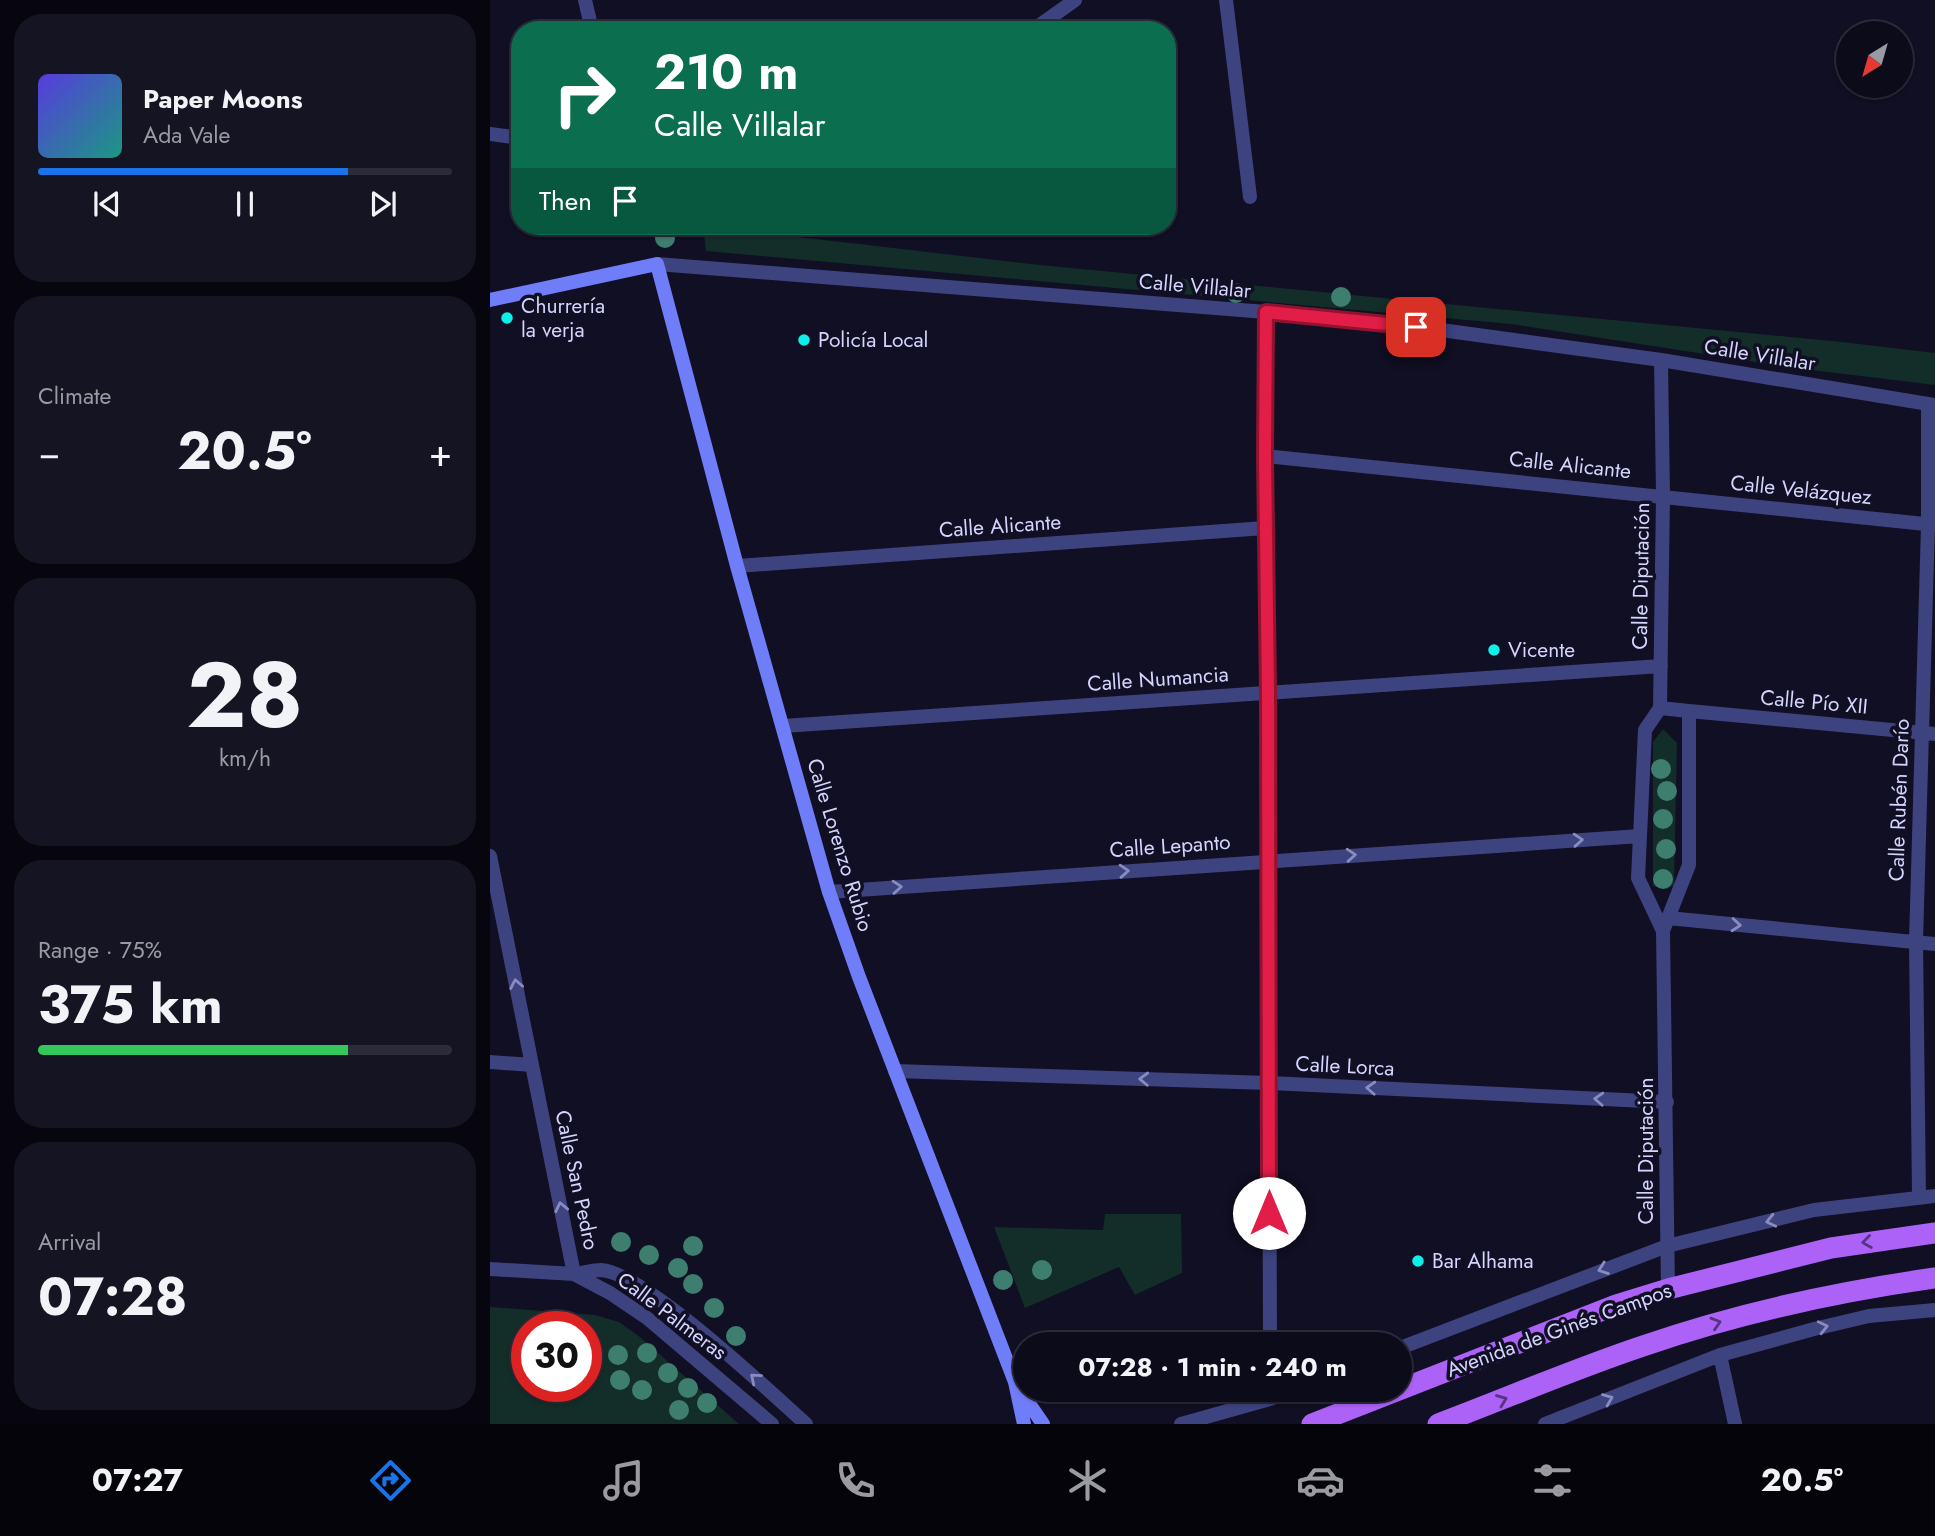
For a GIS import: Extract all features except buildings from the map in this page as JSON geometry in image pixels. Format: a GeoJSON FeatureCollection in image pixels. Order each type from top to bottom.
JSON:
{"type":"FeatureCollection","features":[{"type":"Feature","properties":{"kind":"main road"},"geometry":{"type":"LineString","coordinates":[[490,300],[657,264]]}},
{"type":"Feature","properties":{"kind":"main road","name":"Calle Lorenzo Rubio"},"geometry":{"type":"LineString","coordinates":[[657,264],[737,566],[829,892],[1013,1377]]}},
{"type":"Feature","properties":{"kind":"main road","name":"Avenida de Ginés Campos"},"geometry":{"type":"LineString","coordinates":[[1312,1424],[1616,1305],[1668,1289],[1831,1248],[1935,1233]]}},
{"type":"Feature","properties":{"kind":"main road","name":"Avenida de Ginés Campos"},"geometry":{"type":"LineString","coordinates":[[1438,1424],[1644,1345],[1752,1312],[1864,1288],[1935,1278]]}},
{"type":"Feature","properties":{"kind":"main road","name":"Calle Lorenzo Rubio"},"geometry":{"type":"LineString","coordinates":[[1019,1402],[1024,1424]]}},
{"type":"Feature","properties":{"kind":"main road"},"geometry":{"type":"LineString","coordinates":[[1028,1402],[1043,1424]]}},
{"type":"Feature","properties":{"kind":"street"},"geometry":{"type":"LineString","coordinates":[[585,0],[590,21]]}},
{"type":"Feature","properties":{"kind":"street"},"geometry":{"type":"LineString","coordinates":[[1046,21],[1075,0]]}},
{"type":"Feature","properties":{"kind":"street"},"geometry":{"type":"LineString","coordinates":[[1226,0],[1250,197]]}},
{"type":"Feature","properties":{"kind":"street"},"geometry":{"type":"LineString","coordinates":[[490,134],[511,137]]}},
{"type":"Feature","properties":{"kind":"street","name":"Calle Villalar"},"geometry":{"type":"LineString","coordinates":[[657,264],[1266,312],[1441,330],[1661,360],[1931,405]]}},
{"type":"Feature","properties":{"kind":"street"},"geometry":{"type":"LineString","coordinates":[[1266,312],[1270,1332]]}},
{"type":"Feature","properties":{"kind":"street","name":"Calle Diputación"},"geometry":{"type":"LineString","coordinates":[[1660,708],[1663,496],[1661,360]]}},
{"type":"Feature","properties":{"kind":"street","name":"Calle Rubén Darío"},"geometry":{"type":"LineString","coordinates":[[1919,1197],[1916,941],[1929,734],[1931,405]]}},
{"type":"Feature","properties":{"kind":"street","name":"Calle Alicante"},"geometry":{"type":"LineString","coordinates":[[1265,456],[1663,496]]}},
{"type":"Feature","properties":{"kind":"street","name":"Calle Velázquez"},"geometry":{"type":"LineString","coordinates":[[1663,496],[1932,525]]}},
{"type":"Feature","properties":{"kind":"street","name":"Calle Alicante"},"geometry":{"type":"LineString","coordinates":[[737,566],[1265,527]]}},
{"type":"Feature","properties":{"kind":"street","name":"Calle Numancia"},"geometry":{"type":"LineString","coordinates":[[783,726],[1661,666]]}},
{"type":"Feature","properties":{"kind":"street"},"geometry":{"type":"LineString","coordinates":[[1660,708],[1645,730],[1639,878],[1666,925]]}},
{"type":"Feature","properties":{"kind":"street","name":"Calle Pío XII"},"geometry":{"type":"LineString","coordinates":[[1660,708],[1929,734]]}},
{"type":"Feature","properties":{"kind":"street"},"geometry":{"type":"LineString","coordinates":[[1666,925],[1689,865],[1689,711]]}},
{"type":"Feature","properties":{"kind":"street","name":"Calle Lepanto"},"geometry":{"type":"LineString","coordinates":[[829,892],[1640,836]]}},
{"type":"Feature","properties":{"kind":"street","name":"Calle San Pedro"},"geometry":{"type":"LineString","coordinates":[[490,856],[574,1274],[601,1270],[625,1278],[662,1301],[806,1424]]}},
{"type":"Feature","properties":{"kind":"street"},"geometry":{"type":"LineString","coordinates":[[1666,925],[1935,944]]}},
{"type":"Feature","properties":{"kind":"street","name":"Calle Diputación"},"geometry":{"type":"LineString","coordinates":[[1666,925],[1668,1289]]}},
{"type":"Feature","properties":{"kind":"street"},"geometry":{"type":"LineString","coordinates":[[490,1062],[532,1065]]}},
{"type":"Feature","properties":{"kind":"street","name":"Calle Lorca"},"geometry":{"type":"LineString","coordinates":[[895,1071],[1269,1083],[1667,1102]]}},
{"type":"Feature","properties":{"kind":"street","name":"Avenida de Ginés Campos"},"geometry":{"type":"LineString","coordinates":[[1412,1343],[1667,1245],[1814,1210],[1935,1196]]}},
{"type":"Feature","properties":{"kind":"street","name":"Calle Palmeras"},"geometry":{"type":"LineString","coordinates":[[490,1269],[574,1274],[610,1293],[647,1318],[772,1424]]}},
{"type":"Feature","properties":{"kind":"street"},"geometry":{"type":"LineString","coordinates":[[1545,1424],[1720,1355],[1869,1317],[1935,1310]]}},
{"type":"Feature","properties":{"kind":"street"},"geometry":{"type":"LineString","coordinates":[[1720,1355],[1735,1424]]}},
{"type":"Feature","properties":{"kind":"street"},"geometry":{"type":"LineString","coordinates":[[1181,1424],[1246,1402]]}},
{"type":"Feature","properties":{"kind":"green space"},"geometry":{"type":"Polygon","coordinates":[[[704,235],[781,235],[1040,265],[1842,342],[1935,353],[1935,385],[1795,368],[1511,324],[706,251],[704,235]]]}},
{"type":"Feature","properties":{"kind":"green space"},"geometry":{"type":"Polygon","coordinates":[[[1663,729],[1677,743],[1674,885],[1667,889],[1653,886],[1653,742],[1663,729]]]}},
{"type":"Feature","properties":{"kind":"green space"},"geometry":{"type":"Polygon","coordinates":[[[1105,1214],[1181,1214],[1182,1273],[1135,1295],[1119,1267],[1025,1308],[994,1227],[1103,1230],[1105,1214]]]}},
{"type":"Feature","properties":{"kind":"green space"},"geometry":{"type":"Polygon","coordinates":[[[490,1307],[542,1311],[511,1311],[511,1402],[602,1402],[602,1317],[619,1322],[640,1337],[739,1424],[490,1424],[490,1307]]]}},
{"type":"Feature","properties":{"kind":"place","name":"Churrería la verja"},"geometry":{"type":"Point","coordinates":[507,318]}},
{"type":"Feature","properties":{"kind":"place","name":"Policía Local"},"geometry":{"type":"Point","coordinates":[804,340]}},
{"type":"Feature","properties":{"kind":"place","name":"Vicente"},"geometry":{"type":"Point","coordinates":[1494,650]}},
{"type":"Feature","properties":{"kind":"place","name":"Bar Alhama"},"geometry":{"type":"Point","coordinates":[1418,1261]}},
{"type":"Feature","properties":{"kind":"route"},"geometry":{"type":"LineString","coordinates":[[1269,1213],[1266,312],[1416,327]]}}]}
